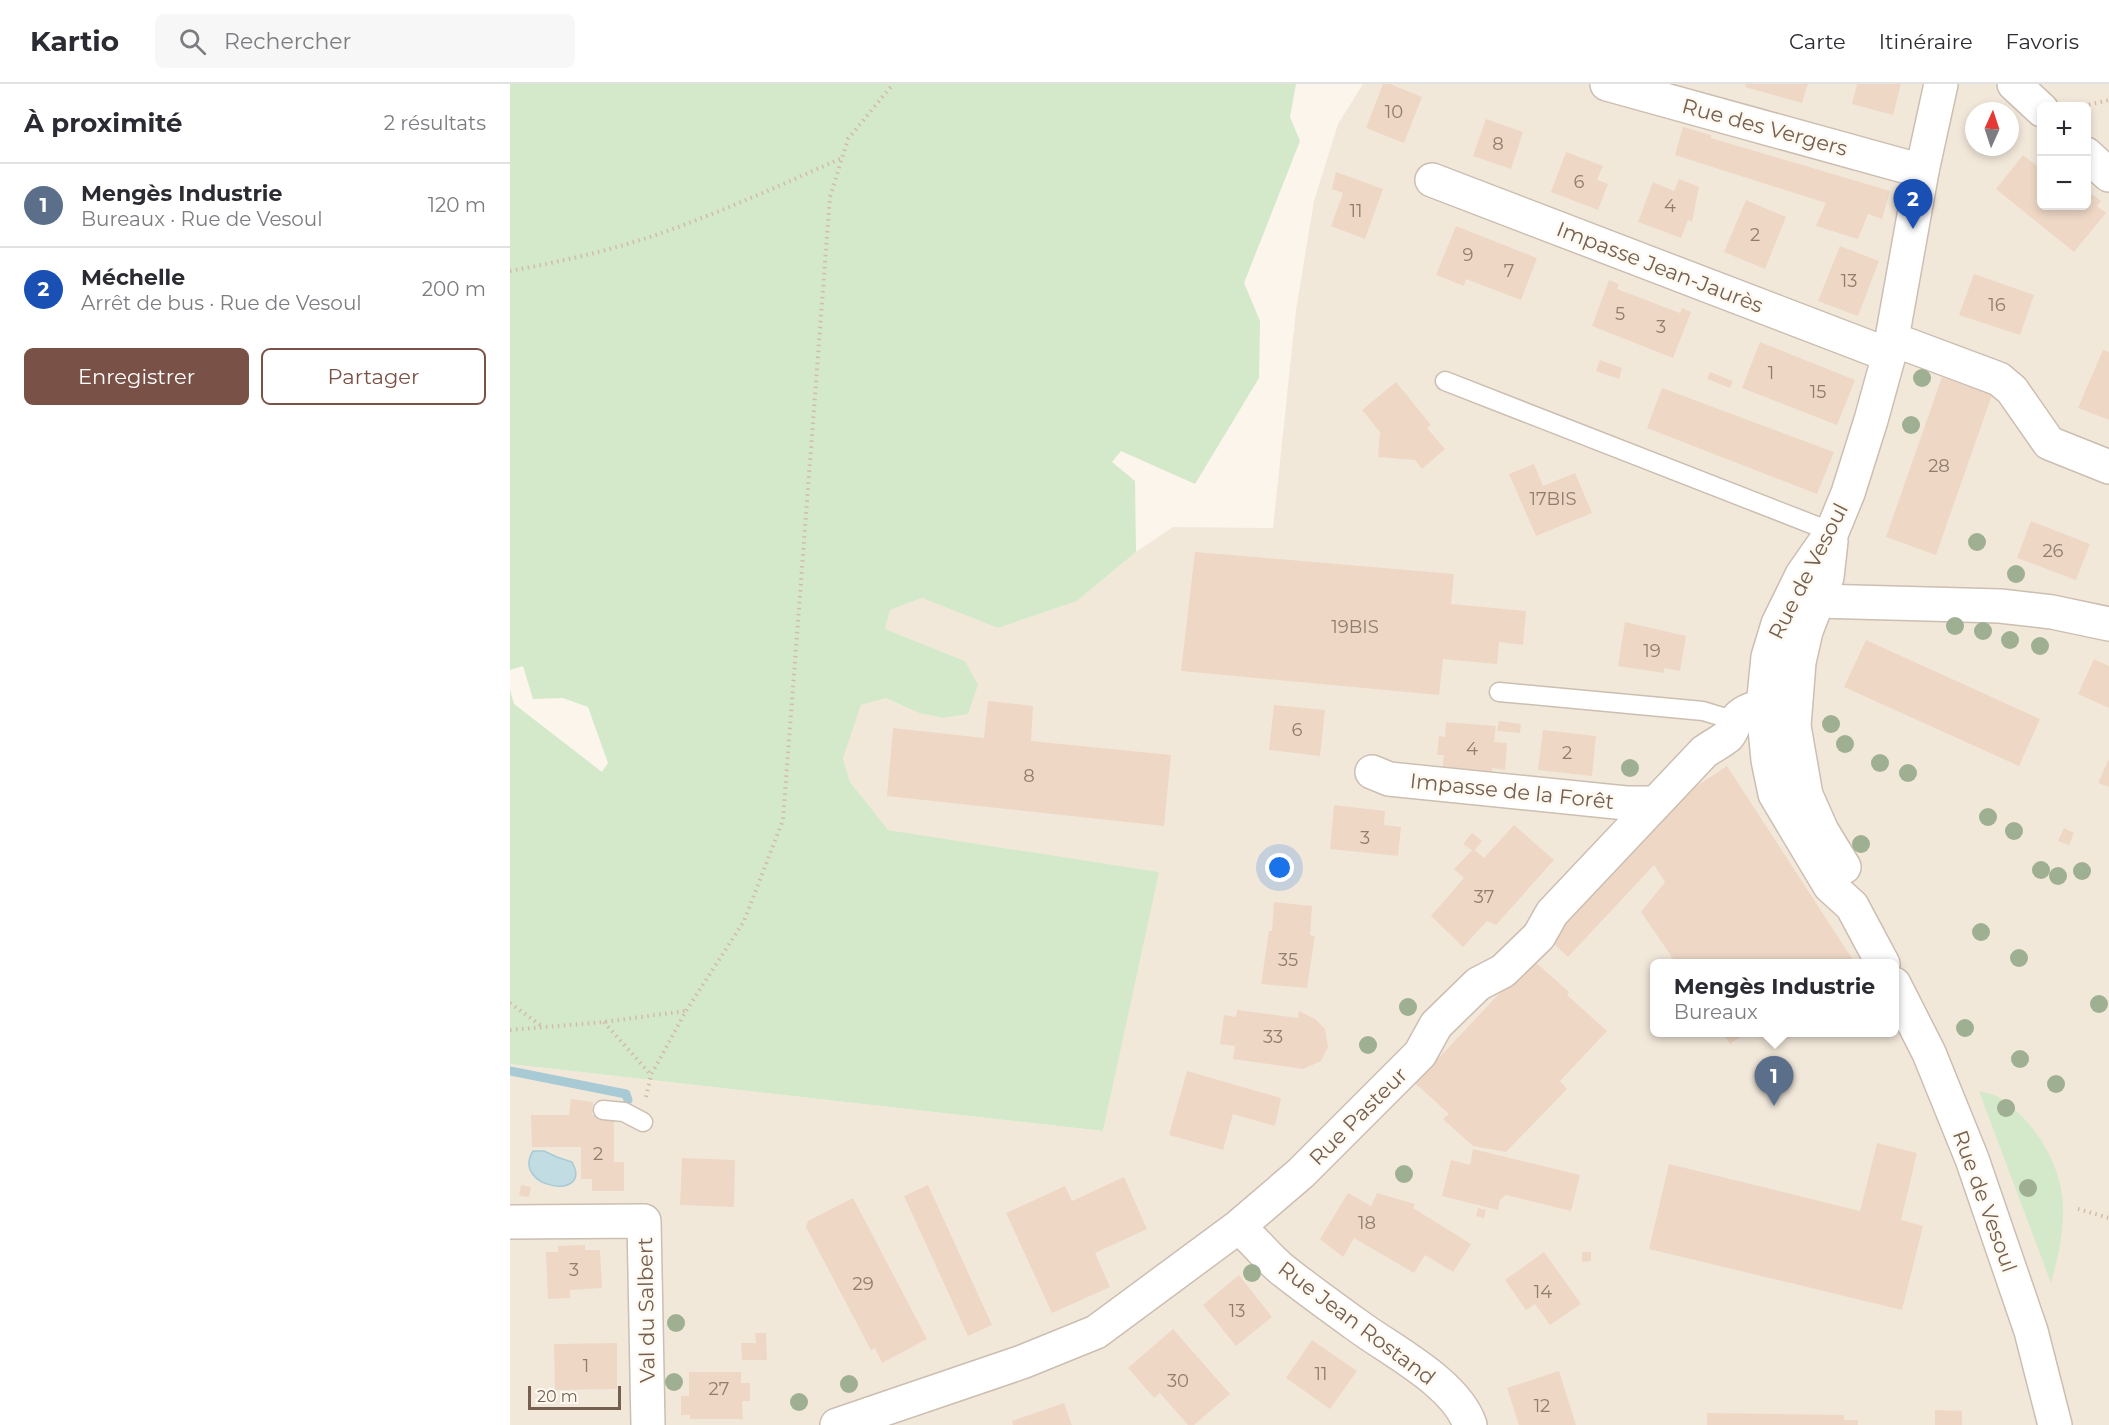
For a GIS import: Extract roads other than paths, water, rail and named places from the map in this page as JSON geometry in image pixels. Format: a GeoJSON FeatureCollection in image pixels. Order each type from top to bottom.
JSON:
{"type":"FeatureCollection","features":[{"type":"Feature","properties":{"kind":"street","name":"Rue des Vergers"},"geometry":{"type":"LineString","coordinates":[[1607,84],[1922,171]]}},
{"type":"Feature","properties":{"kind":"street","name":"Rue de Vesoul"},"geometry":{"type":"LineString","coordinates":[[1881,959],[1852,906],[1830,886],[1775,794],[1768,760],[1749,714],[1778,624],[1810,588],[1827,577],[1832,532],[1848,493],[1871,420],[1890,347],[1922,171],[1941,84]]}},
{"type":"Feature","properties":{"kind":"street"},"geometry":{"type":"LineString","coordinates":[[2014,84],[2037,105]]}},
{"type":"Feature","properties":{"kind":"street"},"geometry":{"type":"LineString","coordinates":[[2089,156],[2109,175]]}},
{"type":"Feature","properties":{"kind":"street","name":"Impasse Jean-Jaurès"},"geometry":{"type":"LineString","coordinates":[[1432,180],[1890,347],[1999,379],[2012,390],[2049,443],[2109,467]]}},
{"type":"Feature","properties":{"kind":"street"},"geometry":{"type":"LineString","coordinates":[[1852,906],[1849,876],[1822,831],[1806,795],[1794,726],[1810,588],[2052,612],[2109,624]]}},
{"type":"Feature","properties":{"kind":"street"},"geometry":{"type":"LineString","coordinates":[[1749,714],[1795,707]]}},
{"type":"Feature","properties":{"kind":"street","name":"Rue Pasteur"},"geometry":{"type":"LineString","coordinates":[[837,1425],[1022,1362],[1096,1332],[1238,1227],[1301,1173],[1349,1126],[1420,1054],[1436,1025],[1478,984],[1503,971],[1539,936],[1552,913],[1654,803],[1704,752],[1730,735],[1749,714]]}},
{"type":"Feature","properties":{"kind":"street","name":"Impasse de la Forêt"},"geometry":{"type":"LineString","coordinates":[[1372,772],[1389,779],[1654,803]]}},
{"type":"Feature","properties":{"kind":"street","name":"Rue de Vesoul"},"geometry":{"type":"LineString","coordinates":[[1899,994],[1929,1053],[1972,1159],[2031,1331],[2055,1425]]}},
{"type":"Feature","properties":{"kind":"street","name":"Val du Salbert"},"geometry":{"type":"LineString","coordinates":[[510,1222],[644,1221],[648,1425]]}},
{"type":"Feature","properties":{"kind":"street","name":"Rue Jean Rostand"},"geometry":{"type":"LineString","coordinates":[[1238,1227],[1281,1269],[1358,1327],[1428,1375],[1455,1399],[1470,1425]]}},
{"type":"Feature","properties":{"kind":"lane"},"geometry":{"type":"LineString","coordinates":[[1445,381],[1832,532]]}},
{"type":"Feature","properties":{"kind":"lane"},"geometry":{"type":"LineString","coordinates":[[1500,692],[1749,714]]}},
{"type":"Feature","properties":{"kind":"lane"},"geometry":{"type":"LineString","coordinates":[[603,1110],[624,1112],[643,1122]]}},
{"type":"Feature","properties":{"kind":"water"},"geometry":{"type":"Polygon","coordinates":[[[533,1151],[544,1151],[572,1162],[576,1175],[572,1182],[563,1186],[552,1185],[532,1174],[529,1164],[533,1151]]]}},
{"type":"Feature","properties":{"kind":"waterway"},"geometry":{"type":"LineString","coordinates":[[510,1071],[626,1094],[628,1100]]}},
{"type":"Feature","properties":{"kind":"place","name":"Méchelle"},"geometry":{"type":"Point","coordinates":[1913,229]}},
{"type":"Feature","properties":{"kind":"place","name":"Mengès Industrie"},"geometry":{"type":"Point","coordinates":[1774,1106]}}]}
